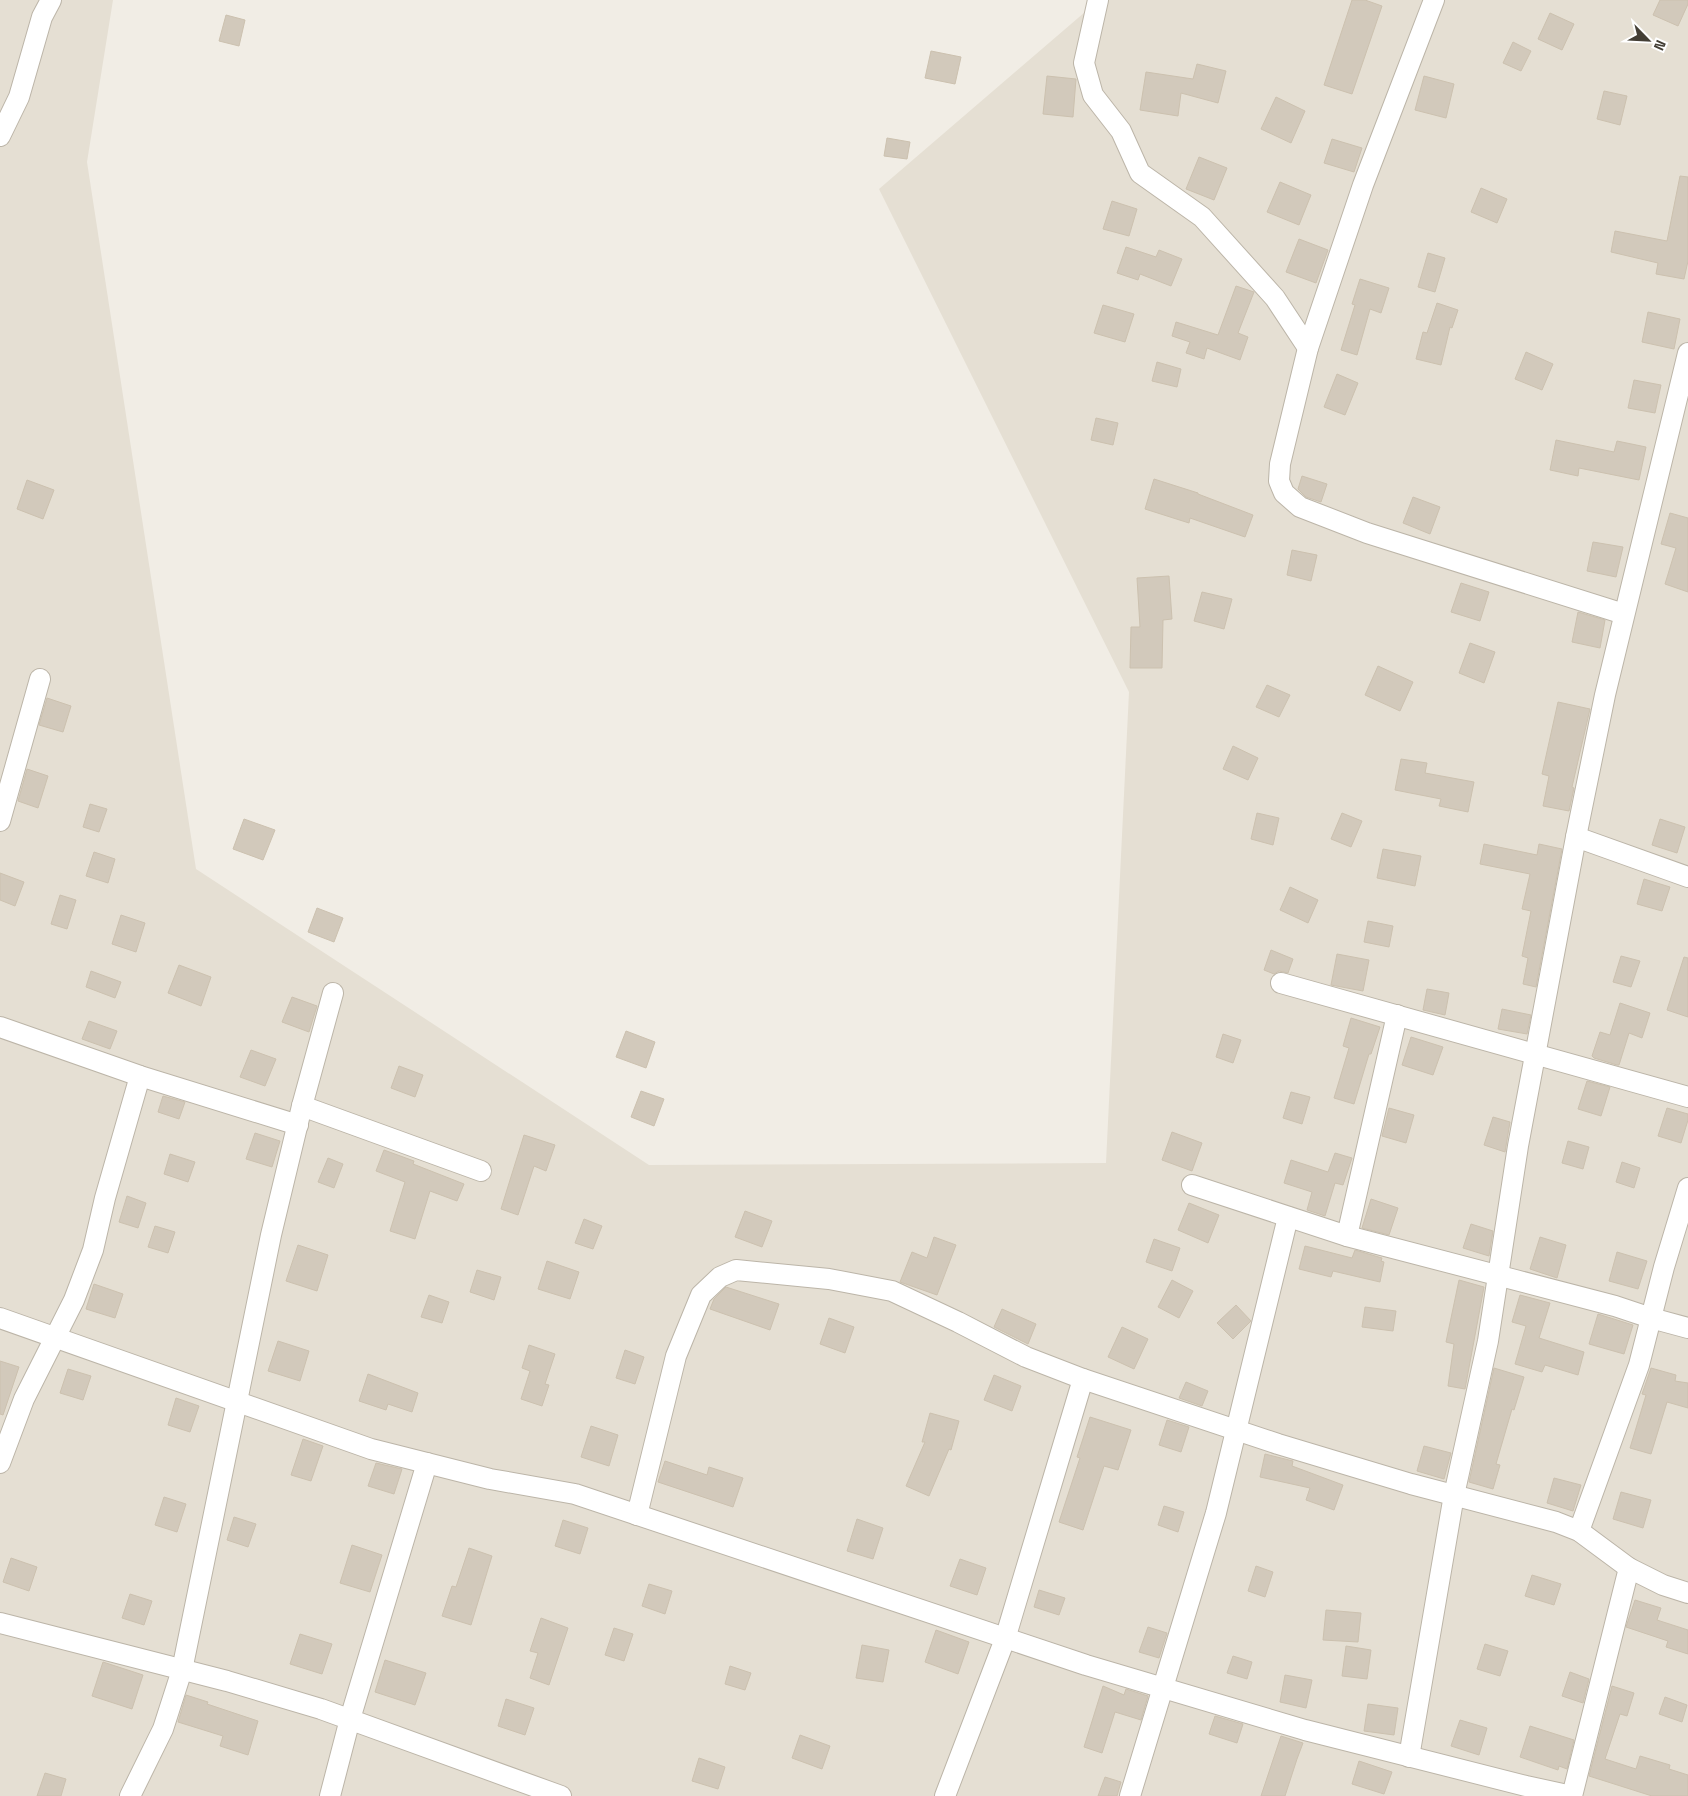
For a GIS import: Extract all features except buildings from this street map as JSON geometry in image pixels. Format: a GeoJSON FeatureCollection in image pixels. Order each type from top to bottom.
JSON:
{"type":"FeatureCollection","features":[{"type":"Feature","properties":{"kind":"street"},"geometry":{"type":"LineString","coordinates":[[0,136],[19,97],[42,18],[51,0]]}},
{"type":"Feature","properties":{"kind":"street"},"geometry":{"type":"LineString","coordinates":[[1098,0],[1084,63],[1093,94],[1121,131],[1140,173],[1202,217],[1275,298],[1308,348]]}},
{"type":"Feature","properties":{"kind":"street"},"geometry":{"type":"LineString","coordinates":[[1434,0],[1363,185],[1308,348],[1280,464],[1279,481],[1284,493],[1300,507],[1367,533],[1624,614]]}},
{"type":"Feature","properties":{"kind":"street"},"geometry":{"type":"LineString","coordinates":[[1410,1757],[1454,1495],[1488,1341],[1518,1146],[1576,837],[1605,695],[1688,353]]}},
{"type":"Feature","properties":{"kind":"street"},"geometry":{"type":"LineString","coordinates":[[0,821],[40,678]]}},
{"type":"Feature","properties":{"kind":"street"},"geometry":{"type":"LineString","coordinates":[[1576,837],[1688,877]]}},
{"type":"Feature","properties":{"kind":"street"},"geometry":{"type":"LineString","coordinates":[[1281,982],[1688,1097]]}},
{"type":"Feature","properties":{"kind":"street"},"geometry":{"type":"LineString","coordinates":[[130,1796],[163,1730],[182,1670],[272,1235],[300,1115],[332,993]]}},
{"type":"Feature","properties":{"kind":"street"},"geometry":{"type":"LineString","coordinates":[[1347,1236],[1397,1015]]}},
{"type":"Feature","properties":{"kind":"street"},"geometry":{"type":"LineString","coordinates":[[0,1027],[140,1076],[300,1115],[481,1171]]}},
{"type":"Feature","properties":{"kind":"street"},"geometry":{"type":"LineString","coordinates":[[0,1463],[24,1400],[74,1300],[93,1250],[105,1198],[140,1076]]}},
{"type":"Feature","properties":{"kind":"street"},"geometry":{"type":"LineString","coordinates":[[1192,1186],[1347,1236],[1615,1306],[1688,1328]]}},
{"type":"Feature","properties":{"kind":"street"},"geometry":{"type":"LineString","coordinates":[[1579,1532],[1639,1365],[1664,1267],[1688,1188]]}},
{"type":"Feature","properties":{"kind":"street"},"geometry":{"type":"LineString","coordinates":[[1130,1796],[1216,1513],[1288,1217]]}},
{"type":"Feature","properties":{"kind":"street"},"geometry":{"type":"LineString","coordinates":[[637,1515],[679,1347],[700,1295],[720,1277],[736,1270],[829,1279],[892,1291],[1026,1357],[1083,1379],[1297,1450],[1556,1522],[1579,1532],[1629,1568],[1662,1585],[1688,1593]]}},
{"type":"Feature","properties":{"kind":"street"},"geometry":{"type":"LineString","coordinates":[[0,1318],[370,1448],[490,1479],[575,1494],[1086,1666],[1305,1730],[1572,1796],[1629,1568]]}},
{"type":"Feature","properties":{"kind":"street"},"geometry":{"type":"LineString","coordinates":[[945,1796],[1005,1639],[1083,1379]]}},
{"type":"Feature","properties":{"kind":"street"},"geometry":{"type":"LineString","coordinates":[[330,1796],[350,1719],[427,1463]]}},
{"type":"Feature","properties":{"kind":"street"},"geometry":{"type":"LineString","coordinates":[[0,1623],[321,1708],[561,1796]]}},
{"type":"Feature","properties":{"kind":"shaded area"},"geometry":{"type":"Polygon","coordinates":[[[0,0],[113,0],[87,162],[196,869],[649,1165],[1106,1163],[1129,692],[879,189],[1099,0],[1688,0],[1688,1796],[0,1796],[0,0]]]}}]}
